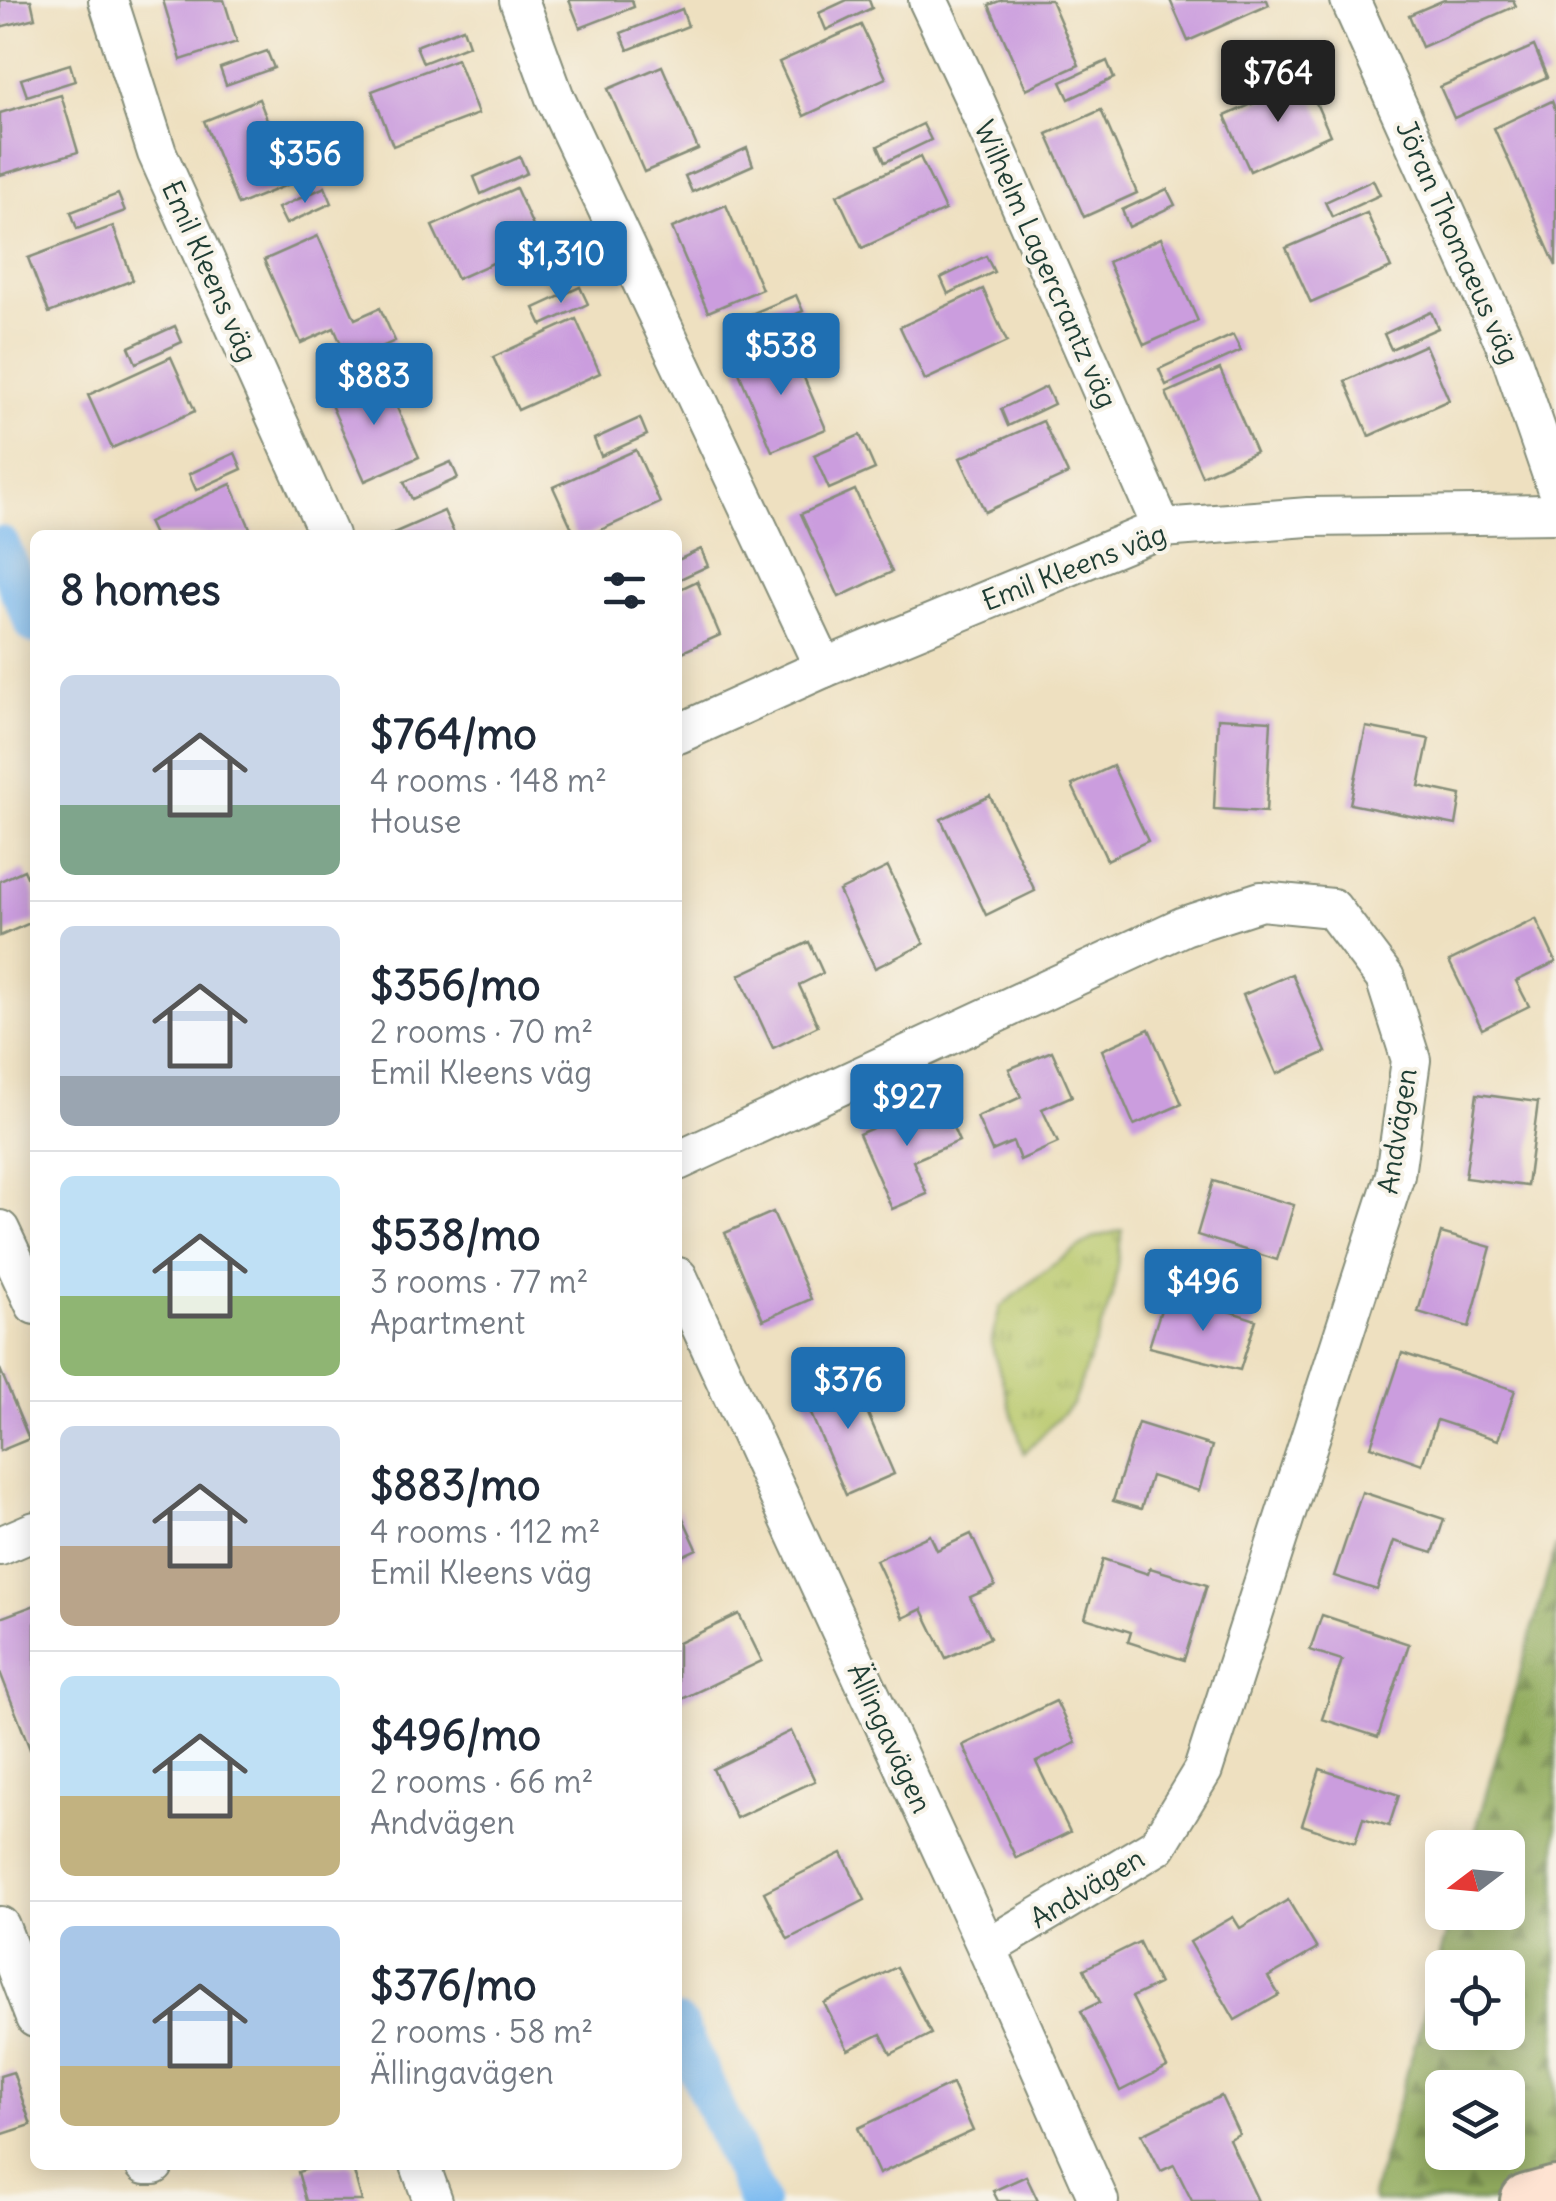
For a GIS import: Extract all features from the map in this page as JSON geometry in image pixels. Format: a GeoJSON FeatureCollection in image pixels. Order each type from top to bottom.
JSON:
{"type":"FeatureCollection","features":[{"type":"Feature","properties":{"kind":"street","name":"Emil Kleens väg"},"geometry":{"type":"LineString","coordinates":[[108,0],[157,153],[327,530]]}},
{"type":"Feature","properties":{"kind":"street"},"geometry":{"type":"LineString","coordinates":[[519,0],[555,98],[824,668]]}},
{"type":"Feature","properties":{"kind":"street","name":"Wilhelm Lagercrantz väg"},"geometry":{"type":"LineString","coordinates":[[928,0],[1162,528]]}},
{"type":"Feature","properties":{"kind":"street","name":"Jöran Thomaeus väg"},"geometry":{"type":"LineString","coordinates":[[1350,0],[1510,357],[1556,487]]}},
{"type":"Feature","properties":{"kind":"street","name":"Emil Kleens väg"},"geometry":{"type":"LineString","coordinates":[[682,732],[824,668],[1162,528],[1308,517],[1556,514]]}},
{"type":"Feature","properties":{"kind":"street","name":"Andvägen"},"geometry":{"type":"LineString","coordinates":[[682,1160],[1184,926],[1260,901],[1332,908],[1384,978],[1411,1060],[1395,1174],[1203,1770],[1157,1846],[987,1948]]}},
{"type":"Feature","properties":{"kind":"street"},"geometry":{"type":"LineString","coordinates":[[0,1230],[30,1294]]}},
{"type":"Feature","properties":{"kind":"street","name":"Ällingavägen"},"geometry":{"type":"LineString","coordinates":[[682,1286],[1099,2201]]}},
{"type":"Feature","properties":{"kind":"street"},"geometry":{"type":"LineString","coordinates":[[0,1546],[30,1533]]}},
{"type":"Feature","properties":{"kind":"street"},"geometry":{"type":"LineString","coordinates":[[0,1926],[30,2005]]}},
{"type":"Feature","properties":{"kind":"street"},"geometry":{"type":"LineString","coordinates":[[422,2170],[433,2201]]}},
{"type":"Feature","properties":{"kind":"street"},"geometry":{"type":"LineString","coordinates":[[1527,2201],[1556,2192]]}},
{"type":"Feature","properties":{"kind":"green space"},"geometry":{"type":"Polygon","coordinates":[[[1122,1230],[1113,1294],[1073,1403],[1024,1453],[991,1343],[1000,1307],[1093,1238],[1122,1230]]]}},
{"type":"Feature","properties":{"kind":"green space"},"geometry":{"type":"Polygon","coordinates":[[[1556,1545],[1556,2201],[1375,2201],[1372,2196],[1425,2009],[1425,2050],[1525,2050],[1525,1950],[1442,1950],[1447,1930],[1525,1930],[1525,1830],[1476,1830],[1556,1545]]]}},
{"type":"Feature","properties":{"kind":"building"},"geometry":{"type":"Polygon","coordinates":[[[0,0],[31,0],[35,18],[0,27],[0,0]]]}},
{"type":"Feature","properties":{"kind":"building"},"geometry":{"type":"Polygon","coordinates":[[[163,0],[224,0],[237,42],[181,60],[163,0]]]}},
{"type":"Feature","properties":{"kind":"building"},"geometry":{"type":"Polygon","coordinates":[[[569,0],[632,0],[634,7],[580,28],[569,0]]]}},
{"type":"Feature","properties":{"kind":"building"},"geometry":{"type":"Polygon","coordinates":[[[847,0],[869,0],[872,8],[826,30],[819,13],[847,0]]]}},
{"type":"Feature","properties":{"kind":"building"},"geometry":{"type":"Polygon","coordinates":[[[1002,0],[1051,0],[1079,65],[1026,89],[989,5],[1002,0]]]}},
{"type":"Feature","properties":{"kind":"building"},"geometry":{"type":"Polygon","coordinates":[[[1170,0],[1267,0],[1269,5],[1188,41],[1170,0]]]}},
{"type":"Feature","properties":{"kind":"building"},"geometry":{"type":"Polygon","coordinates":[[[1444,0],[1513,0],[1516,6],[1422,47],[1409,15],[1444,0]]]}},
{"type":"Feature","properties":{"kind":"building"},"geometry":{"type":"Polygon","coordinates":[[[682,9],[688,26],[628,50],[621,33],[682,9]]]}},
{"type":"Feature","properties":{"kind":"building"},"geometry":{"type":"Polygon","coordinates":[[[861,25],[886,78],[804,116],[779,62],[861,25]]]}},
{"type":"Feature","properties":{"kind":"building"},"geometry":{"type":"Polygon","coordinates":[[[463,28],[469,45],[423,63],[416,46],[463,28]]]}},
{"type":"Feature","properties":{"kind":"building"},"geometry":{"type":"Polygon","coordinates":[[[1534,46],[1547,77],[1454,118],[1440,87],[1534,46]]]}},
{"type":"Feature","properties":{"kind":"building"},"geometry":{"type":"Polygon","coordinates":[[[1312,48],[1319,63],[1271,84],[1264,69],[1312,48]]]}},
{"type":"Feature","properties":{"kind":"building"},"geometry":{"type":"Polygon","coordinates":[[[267,51],[274,68],[226,85],[220,68],[267,51]]]}},
{"type":"Feature","properties":{"kind":"building"},"geometry":{"type":"Polygon","coordinates":[[[457,59],[478,114],[393,146],[372,91],[457,59]]]}},
{"type":"Feature","properties":{"kind":"building"},"geometry":{"type":"Polygon","coordinates":[[[1107,61],[1114,78],[1069,99],[1061,82],[1107,61]]]}},
{"type":"Feature","properties":{"kind":"building"},"geometry":{"type":"Polygon","coordinates":[[[70,64],[75,81],[27,96],[21,79],[70,64]]]}},
{"type":"Feature","properties":{"kind":"building"},"geometry":{"type":"Polygon","coordinates":[[[662,66],[698,149],[644,172],[608,89],[662,66]]]}},
{"type":"Feature","properties":{"kind":"building"},"geometry":{"type":"Polygon","coordinates":[[[1306,80],[1330,135],[1250,171],[1225,116],[1306,80]]]}},
{"type":"Feature","properties":{"kind":"building"},"geometry":{"type":"Polygon","coordinates":[[[61,95],[78,152],[0,175],[0,113],[61,95]]]}},
{"type":"Feature","properties":{"kind":"building"},"geometry":{"type":"Polygon","coordinates":[[[259,99],[292,183],[238,205],[204,121],[259,99]]]}},
{"type":"Feature","properties":{"kind":"building"},"geometry":{"type":"Polygon","coordinates":[[[1552,101],[1556,111],[1556,266],[1494,128],[1552,101]]]}},
{"type":"Feature","properties":{"kind":"building"},"geometry":{"type":"Polygon","coordinates":[[[1101,110],[1137,193],[1084,217],[1047,134],[1101,110]]]}},
{"type":"Feature","properties":{"kind":"building"},"geometry":{"type":"Polygon","coordinates":[[[923,124],[931,140],[885,162],[878,146],[923,124]]]}},
{"type":"Feature","properties":{"kind":"building"},"geometry":{"type":"Polygon","coordinates":[[[747,148],[753,165],[692,192],[685,176],[747,148]]]}},
{"type":"Feature","properties":{"kind":"building"},"geometry":{"type":"Polygon","coordinates":[[[520,157],[527,173],[481,194],[474,177],[520,157]]]}},
{"type":"Feature","properties":{"kind":"building"},"geometry":{"type":"Polygon","coordinates":[[[920,157],[945,210],[862,248],[837,195],[920,157]]]}},
{"type":"Feature","properties":{"kind":"building"},"geometry":{"type":"Polygon","coordinates":[[[1373,180],[1380,195],[1332,217],[1325,202],[1373,180]]]}},
{"type":"Feature","properties":{"kind":"building"},"geometry":{"type":"Polygon","coordinates":[[[325,187],[332,203],[286,224],[278,208],[325,187]]]}},
{"type":"Feature","properties":{"kind":"building"},"geometry":{"type":"Polygon","coordinates":[[[516,188],[540,242],[457,279],[432,226],[516,188]]]}},
{"type":"Feature","properties":{"kind":"building"},"geometry":{"type":"Polygon","coordinates":[[[1167,189],[1175,205],[1129,227],[1122,210],[1167,189]]]}},
{"type":"Feature","properties":{"kind":"building"},"geometry":{"type":"Polygon","coordinates":[[[118,194],[125,211],[77,229],[71,212],[118,194]]]}},
{"type":"Feature","properties":{"kind":"building"},"geometry":{"type":"Polygon","coordinates":[[[726,205],[762,289],[708,312],[672,228],[726,205]]]}},
{"type":"Feature","properties":{"kind":"building"},"geometry":{"type":"Polygon","coordinates":[[[1367,213],[1391,268],[1311,303],[1286,248],[1367,213]]]}},
{"type":"Feature","properties":{"kind":"building"},"geometry":{"type":"Polygon","coordinates":[[[113,226],[133,280],[49,313],[28,258],[113,226]]]}},
{"type":"Feature","properties":{"kind":"building"},"geometry":{"type":"Polygon","coordinates":[[[318,236],[355,319],[380,308],[395,341],[349,362],[334,328],[301,343],[264,260],[318,236]]]}},
{"type":"Feature","properties":{"kind":"building"},"geometry":{"type":"Polygon","coordinates":[[[1161,238],[1198,321],[1144,345],[1108,262],[1161,238]]]}},
{"type":"Feature","properties":{"kind":"building"},"geometry":{"type":"Polygon","coordinates":[[[986,256],[994,272],[948,294],[941,278],[986,256]]]}},
{"type":"Feature","properties":{"kind":"building"},"geometry":{"type":"Polygon","coordinates":[[[580,287],[588,304],[542,325],[534,308],[580,287]]]}},
{"type":"Feature","properties":{"kind":"building"},"geometry":{"type":"Polygon","coordinates":[[[983,289],[1007,342],[925,380],[900,327],[983,289]]]}},
{"type":"Feature","properties":{"kind":"building"},"geometry":{"type":"Polygon","coordinates":[[[796,295],[803,311],[757,332],[749,315],[796,295]]]}},
{"type":"Feature","properties":{"kind":"building"},"geometry":{"type":"Polygon","coordinates":[[[1431,312],[1438,328],[1391,349],[1384,334],[1431,312]]]}},
{"type":"Feature","properties":{"kind":"building"},"geometry":{"type":"Polygon","coordinates":[[[576,319],[600,373],[518,410],[493,357],[576,319]]]}},
{"type":"Feature","properties":{"kind":"building"},"geometry":{"type":"Polygon","coordinates":[[[175,326],[182,342],[136,363],[129,347],[175,326]]]}},
{"type":"Feature","properties":{"kind":"building"},"geometry":{"type":"Polygon","coordinates":[[[1233,335],[1241,351],[1166,385],[1159,369],[1233,335]]]}},
{"type":"Feature","properties":{"kind":"building"},"geometry":{"type":"Polygon","coordinates":[[[790,345],[826,429],[772,451],[737,368],[790,345]]]}},
{"type":"Feature","properties":{"kind":"building"},"geometry":{"type":"Polygon","coordinates":[[[1425,345],[1449,400],[1369,436],[1345,381],[1425,345]]]}},
{"type":"Feature","properties":{"kind":"building"},"geometry":{"type":"Polygon","coordinates":[[[171,357],[195,411],[112,448],[88,395],[171,357]]]}},
{"type":"Feature","properties":{"kind":"building"},"geometry":{"type":"Polygon","coordinates":[[[1220,369],[1256,452],[1202,476],[1166,393],[1220,369]]]}},
{"type":"Feature","properties":{"kind":"building"},"geometry":{"type":"Polygon","coordinates":[[[382,374],[419,457],[365,481],[328,398],[382,374]]]}},
{"type":"Feature","properties":{"kind":"building"},"geometry":{"type":"Polygon","coordinates":[[[1046,387],[1054,404],[1008,426],[1001,409],[1046,387]]]}},
{"type":"Feature","properties":{"kind":"building"},"geometry":{"type":"Polygon","coordinates":[[[640,418],[647,435],[601,456],[594,439],[640,418]]]}},
{"type":"Feature","properties":{"kind":"building"},"geometry":{"type":"Polygon","coordinates":[[[1043,421],[1068,474],[985,512],[960,458],[1043,421]]]}},
{"type":"Feature","properties":{"kind":"building"},"geometry":{"type":"Polygon","coordinates":[[[860,435],[875,469],[829,489],[814,455],[860,435]]]}},
{"type":"Feature","properties":{"kind":"building"},"geometry":{"type":"Polygon","coordinates":[[[636,450],[660,503],[601,530],[573,530],[553,487],[636,450]]]}},
{"type":"Feature","properties":{"kind":"building"},"geometry":{"type":"Polygon","coordinates":[[[235,453],[242,469],[196,490],[189,474],[235,453]]]}},
{"type":"Feature","properties":{"kind":"building"},"geometry":{"type":"Polygon","coordinates":[[[451,462],[458,478],[412,499],[404,482],[451,462]]]}},
{"type":"Feature","properties":{"kind":"building"},"geometry":{"type":"Polygon","coordinates":[[[231,484],[251,530],[152,530],[148,522],[231,484]]]}},
{"type":"Feature","properties":{"kind":"building"},"geometry":{"type":"Polygon","coordinates":[[[855,490],[892,572],[839,597],[801,514],[855,490]]]}},
{"type":"Feature","properties":{"kind":"building"},"geometry":{"type":"Polygon","coordinates":[[[444,511],[453,530],[400,530],[444,511]]]}},
{"type":"Feature","properties":{"kind":"building"},"geometry":{"type":"Polygon","coordinates":[[[701,549],[708,566],[682,578],[682,558],[701,549]]]}},
{"type":"Feature","properties":{"kind":"building"},"geometry":{"type":"Polygon","coordinates":[[[697,581],[720,635],[682,652],[682,588],[697,581]]]}},
{"type":"Feature","properties":{"kind":"building"},"geometry":{"type":"Polygon","coordinates":[[[1218,718],[1271,721],[1266,812],[1214,809],[1218,718]]]}},
{"type":"Feature","properties":{"kind":"building"},"geometry":{"type":"Polygon","coordinates":[[[1366,727],[1429,739],[1419,786],[1461,795],[1456,825],[1350,804],[1366,727]]]}},
{"type":"Feature","properties":{"kind":"building"},"geometry":{"type":"Polygon","coordinates":[[[1113,766],[1148,841],[1107,860],[1072,785],[1113,766]]]}},
{"type":"Feature","properties":{"kind":"building"},"geometry":{"type":"Polygon","coordinates":[[[990,796],[1035,891],[986,915],[941,819],[990,796]]]}},
{"type":"Feature","properties":{"kind":"building"},"geometry":{"type":"Polygon","coordinates":[[[888,867],[924,944],[875,968],[839,891],[888,867]]]}},
{"type":"Feature","properties":{"kind":"building"},"geometry":{"type":"Polygon","coordinates":[[[24,870],[30,884],[30,923],[0,936],[0,881],[24,870]]]}},
{"type":"Feature","properties":{"kind":"building"},"geometry":{"type":"Polygon","coordinates":[[[1536,919],[1556,962],[1516,981],[1529,1006],[1482,1029],[1449,961],[1536,919]]]}},
{"type":"Feature","properties":{"kind":"building"},"geometry":{"type":"Polygon","coordinates":[[[809,942],[823,973],[799,985],[818,1026],[773,1048],[739,975],[809,942]]]}},
{"type":"Feature","properties":{"kind":"building"},"geometry":{"type":"Polygon","coordinates":[[[1292,974],[1326,1052],[1277,1074],[1243,995],[1292,974]]]}},
{"type":"Feature","properties":{"kind":"building"},"geometry":{"type":"Polygon","coordinates":[[[1149,1029],[1182,1104],[1134,1125],[1102,1050],[1149,1029]]]}},
{"type":"Feature","properties":{"kind":"building"},"geometry":{"type":"Polygon","coordinates":[[[1052,1051],[1072,1096],[1042,1109],[1058,1143],[1020,1160],[1013,1142],[992,1151],[977,1117],[1021,1097],[1009,1069],[1052,1051]]]}},
{"type":"Feature","properties":{"kind":"building"},"geometry":{"type":"Polygon","coordinates":[[[1477,1094],[1538,1102],[1527,1186],[1465,1178],[1477,1094]]]}},
{"type":"Feature","properties":{"kind":"building"},"geometry":{"type":"Polygon","coordinates":[[[940,1098],[959,1141],[913,1161],[927,1194],[892,1209],[859,1134],[940,1098]]]}},
{"type":"Feature","properties":{"kind":"building"},"geometry":{"type":"Polygon","coordinates":[[[1213,1181],[1294,1205],[1277,1260],[1197,1235],[1213,1181]]]}},
{"type":"Feature","properties":{"kind":"building"},"geometry":{"type":"Polygon","coordinates":[[[773,1212],[811,1299],[763,1320],[725,1233],[773,1212]]]}},
{"type":"Feature","properties":{"kind":"building"},"geometry":{"type":"Polygon","coordinates":[[[1441,1233],[1491,1247],[1469,1327],[1418,1312],[1441,1233]]]}},
{"type":"Feature","properties":{"kind":"building"},"geometry":{"type":"Polygon","coordinates":[[[1164,1300],[1208,1313],[1210,1305],[1256,1320],[1240,1370],[1149,1347],[1164,1300]]]}},
{"type":"Feature","properties":{"kind":"building"},"geometry":{"type":"Polygon","coordinates":[[[1402,1353],[1515,1390],[1498,1440],[1437,1420],[1422,1464],[1371,1446],[1402,1353]]]}},
{"type":"Feature","properties":{"kind":"building"},"geometry":{"type":"Polygon","coordinates":[[[0,1369],[29,1439],[0,1451],[0,1369]]]}},
{"type":"Feature","properties":{"kind":"building"},"geometry":{"type":"Polygon","coordinates":[[[849,1370],[894,1474],[846,1495],[801,1391],[849,1370]]]}},
{"type":"Feature","properties":{"kind":"building"},"geometry":{"type":"Polygon","coordinates":[[[1138,1423],[1212,1446],[1199,1491],[1151,1476],[1141,1509],[1113,1501],[1138,1423]]]}},
{"type":"Feature","properties":{"kind":"building"},"geometry":{"type":"Polygon","coordinates":[[[1362,1492],[1444,1519],[1433,1553],[1394,1541],[1377,1590],[1334,1576],[1362,1492]]]}},
{"type":"Feature","properties":{"kind":"building"},"geometry":{"type":"Polygon","coordinates":[[[682,1516],[697,1549],[682,1556],[682,1516]]]}},
{"type":"Feature","properties":{"kind":"building"},"geometry":{"type":"Polygon","coordinates":[[[971,1534],[995,1586],[970,1597],[990,1638],[946,1658],[922,1609],[903,1618],[876,1560],[930,1535],[937,1550],[971,1534]]]}},
{"type":"Feature","properties":{"kind":"building"},"geometry":{"type":"Polygon","coordinates":[[[1103,1559],[1148,1574],[1150,1568],[1207,1585],[1184,1660],[1128,1642],[1131,1632],[1085,1618],[1103,1559]]]}},
{"type":"Feature","properties":{"kind":"building"},"geometry":{"type":"Polygon","coordinates":[[[30,1607],[30,1749],[0,1672],[0,1618],[30,1607]]]}},
{"type":"Feature","properties":{"kind":"building"},"geometry":{"type":"Polygon","coordinates":[[[739,1614],[762,1661],[682,1699],[682,1641],[739,1614]]]}},
{"type":"Feature","properties":{"kind":"building"},"geometry":{"type":"Polygon","coordinates":[[[1322,1615],[1409,1644],[1378,1737],[1322,1719],[1342,1660],[1310,1650],[1322,1615]]]}},
{"type":"Feature","properties":{"kind":"building"},"geometry":{"type":"Polygon","coordinates":[[[1056,1701],[1076,1743],[1036,1762],[1070,1832],[1016,1858],[963,1745],[1056,1701]]]}},
{"type":"Feature","properties":{"kind":"building"},"geometry":{"type":"Polygon","coordinates":[[[791,1731],[815,1781],[736,1818],[713,1769],[791,1731]]]}},
{"type":"Feature","properties":{"kind":"building"},"geometry":{"type":"Polygon","coordinates":[[[1320,1769],[1399,1795],[1389,1826],[1363,1818],[1355,1843],[1302,1825],[1320,1769]]]}},
{"type":"Feature","properties":{"kind":"building"},"geometry":{"type":"Polygon","coordinates":[[[842,1853],[865,1900],[788,1939],[764,1892],[842,1853]]]}},
{"type":"Feature","properties":{"kind":"building"},"geometry":{"type":"Polygon","coordinates":[[[1288,1900],[1317,1949],[1268,1977],[1279,1995],[1235,2020],[1190,1942],[1233,1917],[1240,1928],[1288,1900]]]}},
{"type":"Feature","properties":{"kind":"building"},"geometry":{"type":"Polygon","coordinates":[[[1139,1942],[1159,1984],[1132,1997],[1167,2067],[1120,2091],[1081,2011],[1100,2002],[1084,1969],[1139,1942]]]}},
{"type":"Feature","properties":{"kind":"building"},"geometry":{"type":"Polygon","coordinates":[[[897,1967],[931,2034],[891,2054],[881,2034],[848,2050],[824,2003],[897,1967]]]}},
{"type":"Feature","properties":{"kind":"building"},"geometry":{"type":"Polygon","coordinates":[[[13,2072],[30,2125],[0,2135],[0,2076],[13,2072]]]}},
{"type":"Feature","properties":{"kind":"building"},"geometry":{"type":"Polygon","coordinates":[[[952,2084],[973,2131],[879,2174],[858,2128],[952,2084]]]}},
{"type":"Feature","properties":{"kind":"building"},"geometry":{"type":"Polygon","coordinates":[[[1221,2096],[1239,2134],[1229,2139],[1258,2201],[1192,2201],[1174,2165],[1161,2171],[1142,2134],[1221,2096]]]}},
{"type":"Feature","properties":{"kind":"building"},"geometry":{"type":"Polygon","coordinates":[[[353,2170],[362,2201],[306,2201],[298,2172],[353,2170]]]}},
{"type":"Feature","properties":{"kind":"building"},"geometry":{"type":"Polygon","coordinates":[[[1026,2176],[1038,2201],[998,2201],[993,2191],[1026,2176]]]}},
{"type":"Feature","properties":{"kind":"waterway"},"geometry":{"type":"LineString","coordinates":[[0,546],[30,613]]}},
{"type":"Feature","properties":{"kind":"waterway"},"geometry":{"type":"LineString","coordinates":[[682,2035],[758,2201]]}}]}
